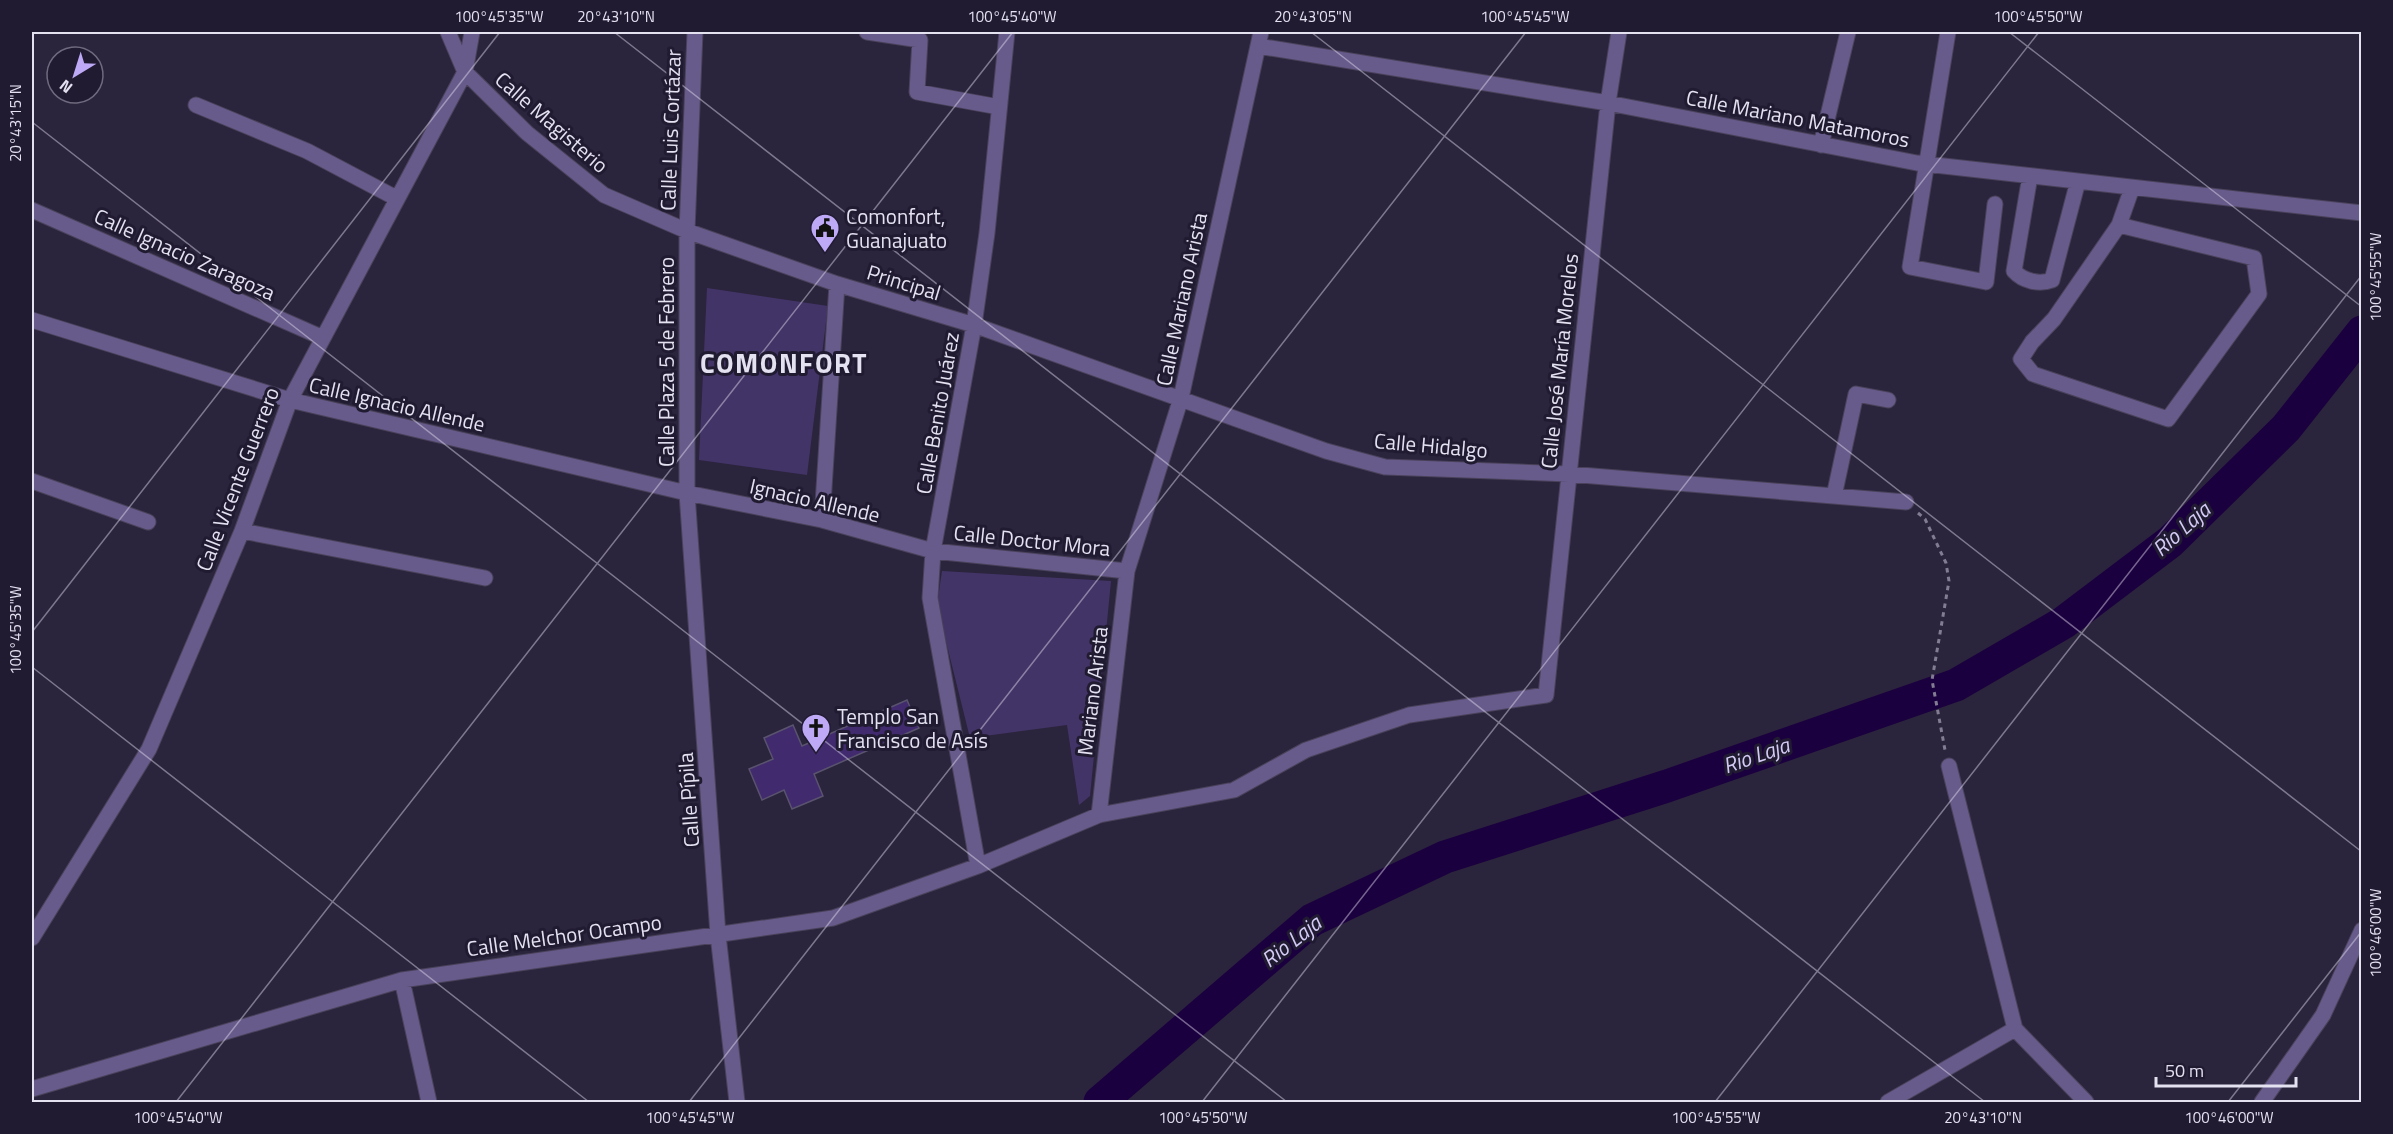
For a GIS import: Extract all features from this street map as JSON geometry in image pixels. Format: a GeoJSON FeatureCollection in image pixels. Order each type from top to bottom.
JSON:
{"type":"FeatureCollection","features":[{"type":"Feature","properties":{"kind":"street","name":"Calle Magisterio"},"geometry":{"type":"LineString","coordinates":[[448,32],[465,72],[527,133],[604,195],[687,231]]}},
{"type":"Feature","properties":{"kind":"street","name":"Calle Vicente Guerrero"},"geometry":{"type":"LineString","coordinates":[[32,938],[149,749],[242,531],[290,400],[321,337],[465,72],[472,32]]}},
{"type":"Feature","properties":{"kind":"street","name":"Calle Luis Cortázar"},"geometry":{"type":"LineString","coordinates":[[687,231],[695,32]]}},
{"type":"Feature","properties":{"kind":"street"},"geometry":{"type":"LineString","coordinates":[[867,32],[902,34],[920,40],[917,92],[999,107]]}},
{"type":"Feature","properties":{"kind":"street","name":"Calle Benito Juárez"},"geometry":{"type":"LineString","coordinates":[[978,866],[930,598],[933,551],[974,325],[987,233],[1007,32]]}},
{"type":"Feature","properties":{"kind":"street","name":"Calle José María Morelos"},"geometry":{"type":"LineString","coordinates":[[1546,695],[1608,103],[1619,32]]}},
{"type":"Feature","properties":{"kind":"street"},"geometry":{"type":"LineString","coordinates":[[1821,145],[1848,32]]}},
{"type":"Feature","properties":{"kind":"street"},"geometry":{"type":"LineString","coordinates":[[1948,32],[1911,267],[1986,282],[1995,204]]}},
{"type":"Feature","properties":{"kind":"street","name":"Calle Mariano Matamoros"},"geometry":{"type":"LineString","coordinates":[[1259,39],[1926,164],[2361,213]]}},
{"type":"Feature","properties":{"kind":"street","name":"Calle Mariano Arista"},"geometry":{"type":"LineString","coordinates":[[1127,571],[1181,398],[1259,39]]}},
{"type":"Feature","properties":{"kind":"street"},"geometry":{"type":"LineString","coordinates":[[196,105],[307,151],[396,198]]}},
{"type":"Feature","properties":{"kind":"street"},"geometry":{"type":"LineString","coordinates":[[2030,176],[2014,271],[2021,279],[2044,283],[2052,280],[2078,181]]}},
{"type":"Feature","properties":{"kind":"street"},"geometry":{"type":"LineString","coordinates":[[2119,225],[2254,258],[2259,294],[2168,419],[2033,374],[2021,359],[2032,342],[2054,319],[2119,225],[2132,188]]}},
{"type":"Feature","properties":{"kind":"street","name":"Calle Ignacio Zaragoza"},"geometry":{"type":"LineString","coordinates":[[32,210],[321,337]]}},
{"type":"Feature","properties":{"kind":"street","name":"Principal"},"geometry":{"type":"LineString","coordinates":[[687,231],[837,284],[974,325]]}},
{"type":"Feature","properties":{"kind":"street","name":"Calle Plaza 5 de Febrero"},"geometry":{"type":"LineString","coordinates":[[687,231],[687,493]]}},
{"type":"Feature","properties":{"kind":"street"},"geometry":{"type":"LineString","coordinates":[[822,520],[837,284]]}},
{"type":"Feature","properties":{"kind":"street","name":"Calle Ignacio Allende"},"geometry":{"type":"LineString","coordinates":[[32,320],[290,400],[687,493]]}},
{"type":"Feature","properties":{"kind":"street","name":"Calle Hidalgo"},"geometry":{"type":"LineString","coordinates":[[974,325],[1326,451],[1385,467],[1569,474],[1906,502]]}},
{"type":"Feature","properties":{"kind":"street"},"geometry":{"type":"LineString","coordinates":[[1834,496],[1856,394],[1888,400]]}},
{"type":"Feature","properties":{"kind":"street"},"geometry":{"type":"LineString","coordinates":[[32,481],[148,522]]}},
{"type":"Feature","properties":{"kind":"street","name":"Ignacio Allende"},"geometry":{"type":"LineString","coordinates":[[687,493],[822,520],[933,551]]}},
{"type":"Feature","properties":{"kind":"street","name":"Calle Pípila"},"geometry":{"type":"LineString","coordinates":[[687,493],[718,935],[737,1102]]}},
{"type":"Feature","properties":{"kind":"street"},"geometry":{"type":"LineString","coordinates":[[242,531],[485,578]]}},
{"type":"Feature","properties":{"kind":"street","name":"Calle Doctor Mora"},"geometry":{"type":"LineString","coordinates":[[933,551],[1127,571]]}},
{"type":"Feature","properties":{"kind":"street","name":"Mariano Arista"},"geometry":{"type":"LineString","coordinates":[[1099,815],[1127,571]]}},
{"type":"Feature","properties":{"kind":"street","name":"Calle Melchor Ocampo"},"geometry":{"type":"LineString","coordinates":[[32,1089],[402,980],[833,918],[978,866],[1099,815],[1234,790],[1306,750],[1409,715],[1546,695]]}},
{"type":"Feature","properties":{"kind":"street"},"geometry":{"type":"LineString","coordinates":[[1949,766],[2015,1029],[2086,1102]]}},
{"type":"Feature","properties":{"kind":"street"},"geometry":{"type":"LineString","coordinates":[[2262,1102],[2323,1015],[2361,930]]}},
{"type":"Feature","properties":{"kind":"street"},"geometry":{"type":"LineString","coordinates":[[402,980],[429,1102]]}},
{"type":"Feature","properties":{"kind":"street"},"geometry":{"type":"LineString","coordinates":[[1888,1102],[2015,1029]]}},
{"type":"Feature","properties":{"kind":"path"},"geometry":{"type":"LineString","coordinates":[[1906,502],[1925,519],[1946,563],[1949,581],[1932,680],[1949,766]]}},
{"type":"Feature","properties":{"kind":"shaded area"},"geometry":{"type":"Polygon","coordinates":[[[707,288],[828,306],[807,475],[699,460],[707,288]]]}},
{"type":"Feature","properties":{"kind":"shaded area"},"geometry":{"type":"Polygon","coordinates":[[[942,571],[1111,581],[1090,796],[1079,805],[1067,725],[970,738],[937,605],[942,571]]]}},
{"type":"Feature","properties":{"kind":"building","name":"Templo San Francisco de Asís"},"geometry":{"type":"Polygon","coordinates":[[[907,700],[919,728],[814,774],[823,796],[792,809],[784,790],[762,800],[749,769],[773,759],[764,738],[793,725],[802,746],[907,700]]]}},
{"type":"Feature","properties":{"kind":"waterway","name":"Rio Laja"},"geometry":{"type":"LineString","coordinates":[[1100,1102],[1312,920],[1445,857],[1667,786],[1956,685],[2063,623],[2170,542],[2286,428],[2362,332]]}},
{"type":"Feature","properties":{"kind":"place","name":"Comonfort, Guanajuato"},"geometry":{"type":"Point","coordinates":[825,254]}},
{"type":"Feature","properties":{"kind":"place","name":"Templo San Francisco de Asís"},"geometry":{"type":"Point","coordinates":[816,754]}},
{"type":"Feature","properties":{"kind":"district","name":"COMONFORT"},"geometry":{"type":"Point","coordinates":[784,362]}}]}
